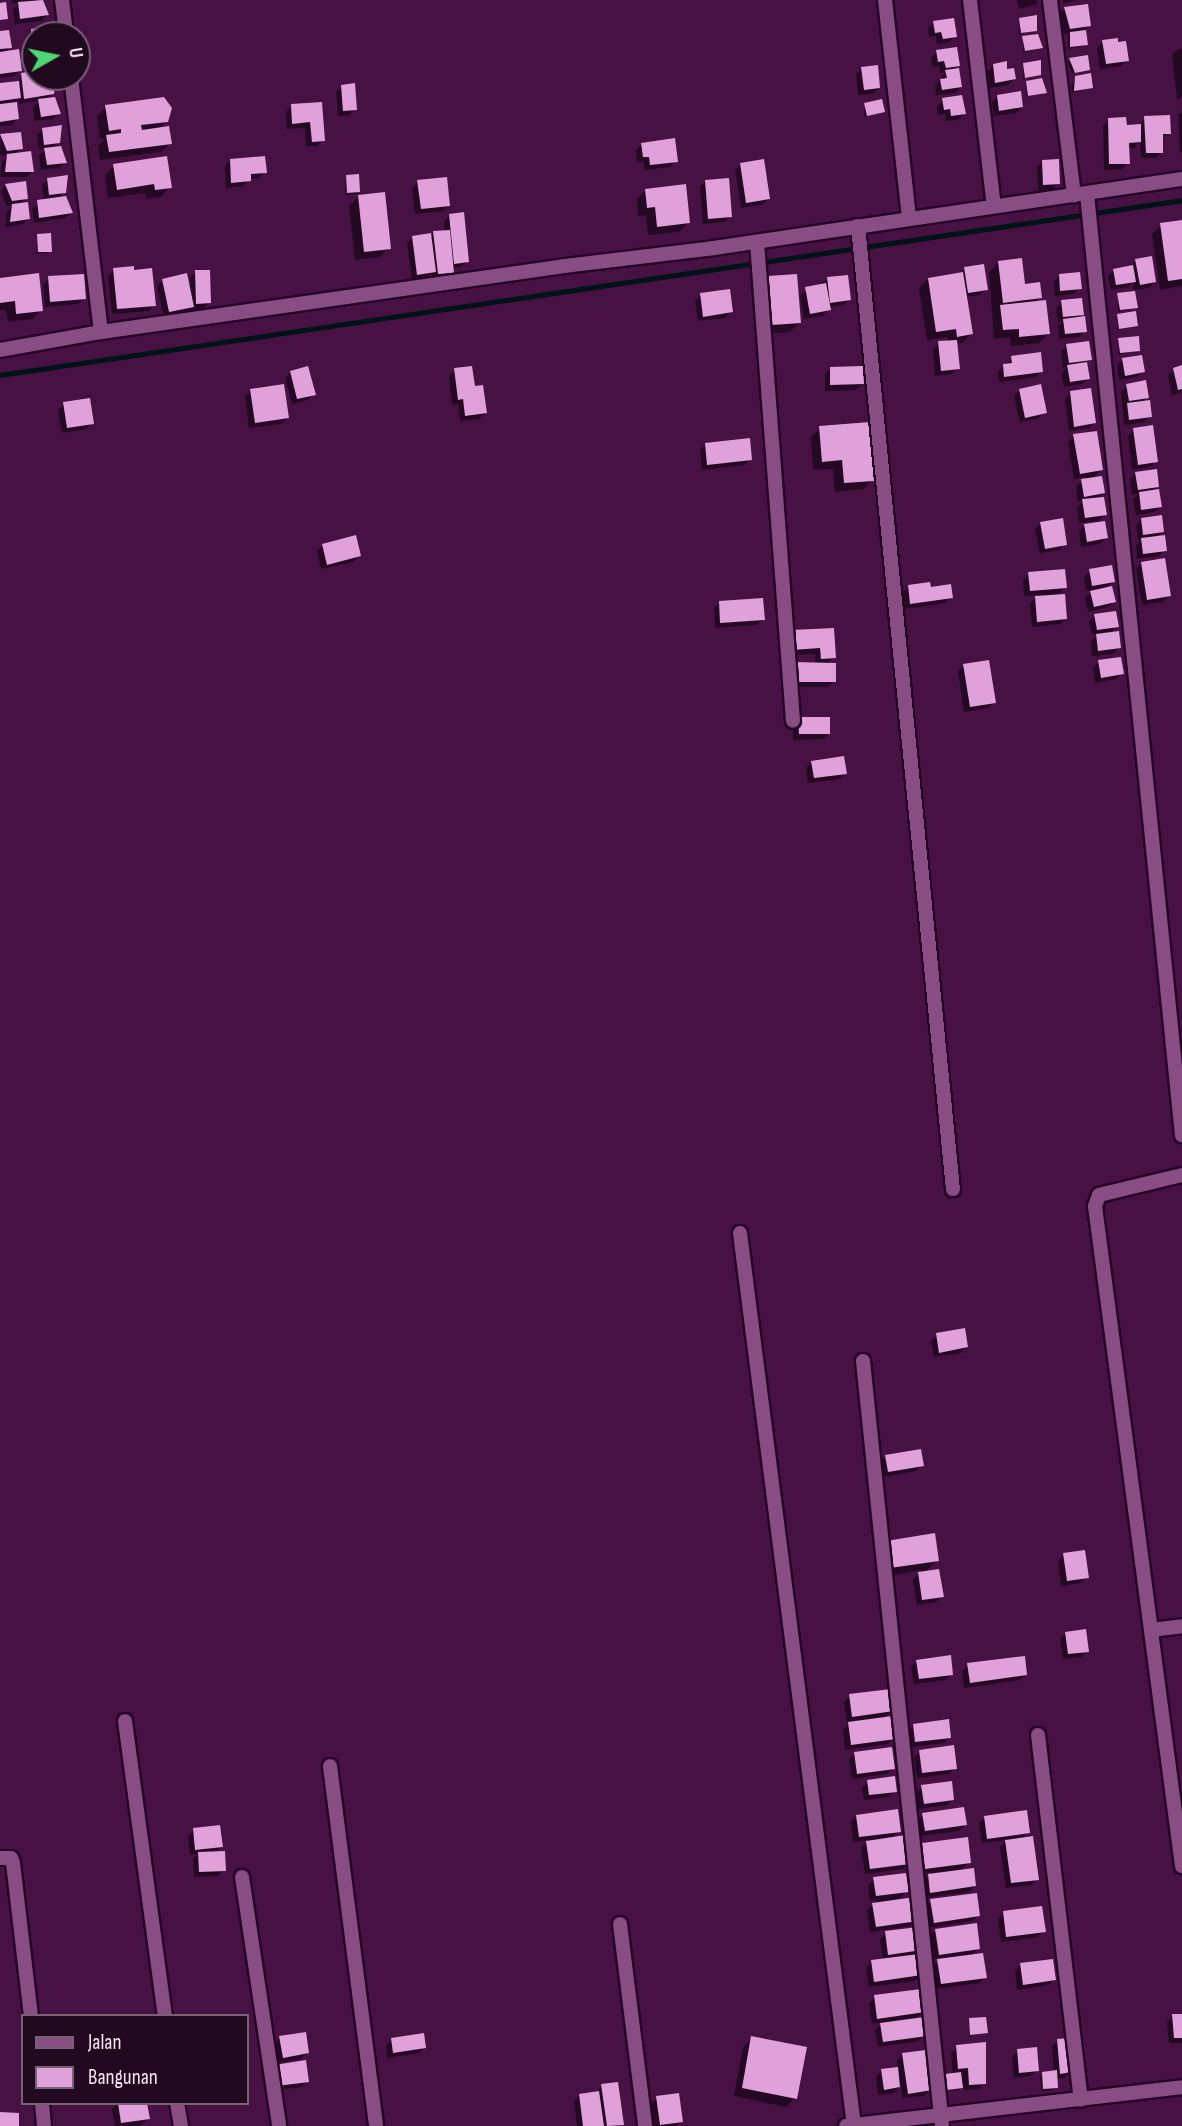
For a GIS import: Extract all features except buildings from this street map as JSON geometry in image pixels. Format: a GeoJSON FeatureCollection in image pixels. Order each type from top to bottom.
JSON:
{"type":"FeatureCollection","features":[{"type":"Feature","properties":{"kind":"street"},"geometry":{"type":"LineString","coordinates":[[62,0],[64,21]]}},
{"type":"Feature","properties":{"kind":"street"},"geometry":{"type":"LineString","coordinates":[[885,0],[909,218]]}},
{"type":"Feature","properties":{"kind":"street"},"geometry":{"type":"LineString","coordinates":[[970,0],[994,206]]}},
{"type":"Feature","properties":{"kind":"street"},"geometry":{"type":"LineString","coordinates":[[1050,0],[1083,197],[1093,231],[1182,1136]]}},
{"type":"Feature","properties":{"kind":"street"},"geometry":{"type":"LineString","coordinates":[[73,91],[101,332]]}},
{"type":"Feature","properties":{"kind":"street"},"geometry":{"type":"LineString","coordinates":[[0,350],[101,332],[564,266],[757,247],[858,231],[909,218],[1083,197],[1182,179]]}},
{"type":"Feature","properties":{"kind":"street"},"geometry":{"type":"LineString","coordinates":[[858,231],[953,1189]]}},
{"type":"Feature","properties":{"kind":"street"},"geometry":{"type":"LineString","coordinates":[[757,247],[793,721]]}},
{"type":"Feature","properties":{"kind":"street"},"geometry":{"type":"LineString","coordinates":[[1182,1175],[1099,1195],[1095,1206],[1182,1866]]}},
{"type":"Feature","properties":{"kind":"street"},"geometry":{"type":"LineString","coordinates":[[740,1233],[849,2125],[941,2120],[1182,2087]]}},
{"type":"Feature","properties":{"kind":"street"},"geometry":{"type":"LineString","coordinates":[[863,1361],[941,2120]]}},
{"type":"Feature","properties":{"kind":"street"},"geometry":{"type":"LineString","coordinates":[[1151,1630],[1182,1626]]}},
{"type":"Feature","properties":{"kind":"street"},"geometry":{"type":"LineString","coordinates":[[125,1721],[165,2014]]}},
{"type":"Feature","properties":{"kind":"street"},"geometry":{"type":"LineString","coordinates":[[1038,1735],[1082,2099]]}},
{"type":"Feature","properties":{"kind":"street"},"geometry":{"type":"LineString","coordinates":[[330,1766],[376,2126]]}},
{"type":"Feature","properties":{"kind":"street"},"geometry":{"type":"LineString","coordinates":[[0,1858],[11,1858],[13,1863],[31,2014]]}},
{"type":"Feature","properties":{"kind":"street"},"geometry":{"type":"LineString","coordinates":[[242,1877],[279,2126]]}},
{"type":"Feature","properties":{"kind":"street"},"geometry":{"type":"LineString","coordinates":[[620,1924],[645,2126]]}},
{"type":"Feature","properties":{"kind":"street"},"geometry":{"type":"LineString","coordinates":[[42,2105],[44,2126]]}},
{"type":"Feature","properties":{"kind":"street"},"geometry":{"type":"LineString","coordinates":[[177,2105],[181,2126]]}},
{"type":"Feature","properties":{"kind":"waterway"},"geometry":{"type":"LineString","coordinates":[[0,375],[1182,200]]}}]}
